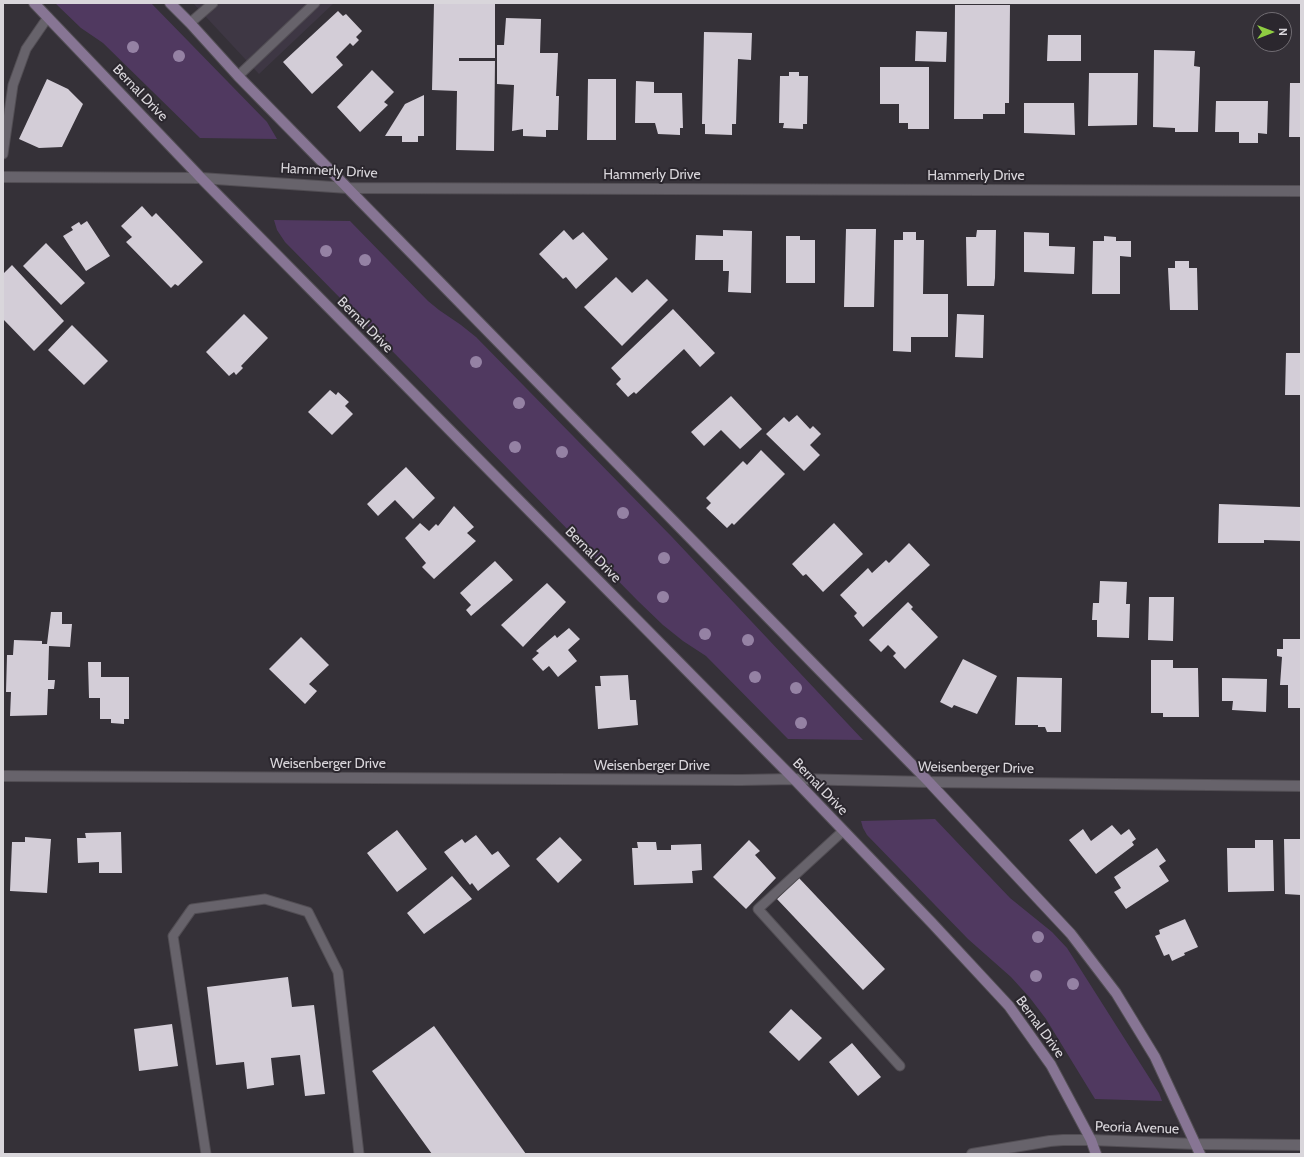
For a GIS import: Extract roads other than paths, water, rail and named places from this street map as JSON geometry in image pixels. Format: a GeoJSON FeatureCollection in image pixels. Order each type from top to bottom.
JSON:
{"type":"FeatureCollection","features":[{"type":"Feature","properties":{"kind":"street","name":"Bernal Drive"},"geometry":{"type":"LineString","coordinates":[[34,3],[201,178],[794,779],[1009,1006],[1051,1065],[1091,1140],[1096,1154]]}},
{"type":"Feature","properties":{"kind":"street"},"geometry":{"type":"LineString","coordinates":[[170,3],[238,76],[928,782],[1071,934],[1116,993],[1155,1057],[1198,1149]]}},
{"type":"Feature","properties":{"kind":"street","name":"Hammerly Drive"},"geometry":{"type":"LineString","coordinates":[[3,177],[201,178],[348,188],[1301,191]]}},
{"type":"Feature","properties":{"kind":"street","name":"Weisenberger Drive"},"geometry":{"type":"LineString","coordinates":[[3,776],[725,780],[794,779],[1301,786]]}},
{"type":"Feature","properties":{"kind":"street","name":"Peoria Avenue"},"geometry":{"type":"LineString","coordinates":[[972,1154],[1050,1141],[1091,1140],[1198,1149],[1301,1145]]}},
{"type":"Feature","properties":{"kind":"lane"},"geometry":{"type":"LineString","coordinates":[[190,23],[213,3]]}},
{"type":"Feature","properties":{"kind":"lane"},"geometry":{"type":"LineString","coordinates":[[238,76],[315,3]]}},
{"type":"Feature","properties":{"kind":"lane"},"geometry":{"type":"LineString","coordinates":[[3,154],[13,85],[26,49],[48,17]]}},
{"type":"Feature","properties":{"kind":"lane"},"geometry":{"type":"LineString","coordinates":[[843,831],[758,909],[900,1066]]}},
{"type":"Feature","properties":{"kind":"lane"},"geometry":{"type":"LineString","coordinates":[[206,1154],[173,936],[192,909],[264,899],[308,912],[338,972],[359,1154]]}}]}
